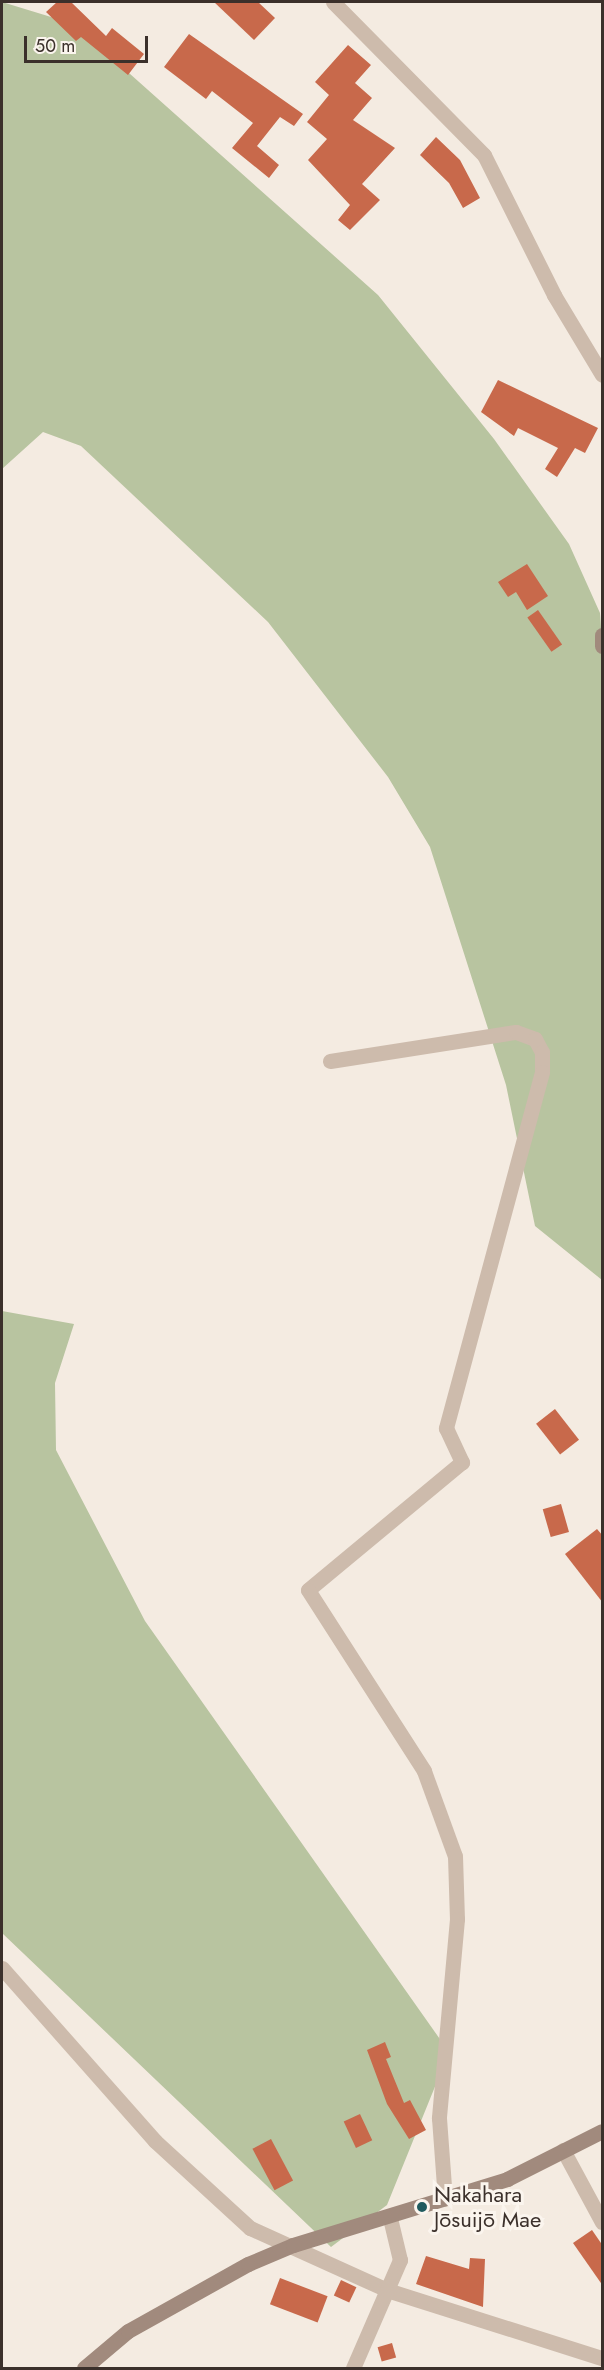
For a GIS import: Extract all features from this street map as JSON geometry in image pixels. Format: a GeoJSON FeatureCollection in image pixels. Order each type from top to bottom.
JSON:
{"type":"FeatureCollection","features":[{"type":"Feature","properties":{"kind":"street"},"geometry":{"type":"LineString","coordinates":[[333,2],[484,155],[554,296],[603,375]]}},
{"type":"Feature","properties":{"kind":"street"},"geometry":{"type":"LineString","coordinates":[[603,635],[603,646]]}},
{"type":"Feature","properties":{"kind":"street"},"geometry":{"type":"LineString","coordinates":[[330,1061],[516,1032],[535,1039],[542,1052],[542,1072],[446,1428],[462,1462],[308,1590],[424,1771],[455,1856],[457,1919],[439,2118],[445,2199]]}},
{"type":"Feature","properties":{"kind":"street"},"geometry":{"type":"LineString","coordinates":[[2,1968],[155,2141],[250,2228],[293,2245],[387,2290],[603,2358]]}},
{"type":"Feature","properties":{"kind":"street"},"geometry":{"type":"LineString","coordinates":[[84,2368],[155,2315],[293,2245],[390,2218],[507,2179],[603,2131]]}},
{"type":"Feature","properties":{"kind":"street"},"geometry":{"type":"LineString","coordinates":[[563,2150],[603,2222]]}},
{"type":"Feature","properties":{"kind":"street"},"geometry":{"type":"LineString","coordinates":[[353,2368],[400,2260],[390,2218]]}},
{"type":"Feature","properties":{"kind":"green space"},"geometry":{"type":"Polygon","coordinates":[[[2,2],[74,24],[378,295],[494,439],[569,544],[600,613],[602,642],[602,1280],[535,1226],[506,1085],[430,847],[388,777],[268,622],[81,446],[43,432],[2,469],[2,2]]]}},
{"type":"Feature","properties":{"kind":"green space"},"geometry":{"type":"Polygon","coordinates":[[[2,1311],[74,1324],[55,1383],[56,1450],[145,1621],[449,2052],[387,2205],[331,2247],[2,1933],[2,1311]]]}},
{"type":"Feature","properties":{"kind":"building"},"geometry":{"type":"Polygon","coordinates":[[[57,2],[71,2],[106,36],[112,28],[144,54],[128,75],[81,37],[76,41],[46,12],[57,2]]]}},
{"type":"Feature","properties":{"kind":"building"},"geometry":{"type":"Polygon","coordinates":[[[214,2],[258,2],[275,18],[254,40],[214,2]]]}},
{"type":"Feature","properties":{"kind":"building"},"geometry":{"type":"Polygon","coordinates":[[[189,34],[303,114],[294,126],[280,117],[257,146],[279,165],[269,178],[232,148],[253,123],[212,91],[206,99],[164,67],[189,34]]]}},
{"type":"Feature","properties":{"kind":"building"},"geometry":{"type":"Polygon","coordinates":[[[348,45],[371,65],[355,83],[372,98],[353,120],[395,148],[362,184],[380,200],[350,230],[338,220],[350,205],[308,160],[327,139],[307,122],[329,95],[315,82],[348,45]]]}},
{"type":"Feature","properties":{"kind":"building"},"geometry":{"type":"Polygon","coordinates":[[[436,137],[460,160],[480,198],[463,208],[449,183],[420,155],[436,137]]]}},
{"type":"Feature","properties":{"kind":"building"},"geometry":{"type":"Polygon","coordinates":[[[498,380],[598,428],[585,453],[575,448],[557,477],[545,469],[558,448],[518,428],[514,436],[481,412],[498,380]]]}},
{"type":"Feature","properties":{"kind":"building"},"geometry":{"type":"Polygon","coordinates":[[[527,564],[548,596],[527,610],[516,592],[508,597],[498,582],[527,564]]]}},
{"type":"Feature","properties":{"kind":"building"},"geometry":{"type":"Polygon","coordinates":[[[538,610],[562,644],[551,652],[527,617],[538,610]]]}},
{"type":"Feature","properties":{"kind":"building"},"geometry":{"type":"Polygon","coordinates":[[[555,1409],[579,1440],[560,1455],[536,1424],[555,1409]]]}},
{"type":"Feature","properties":{"kind":"building"},"geometry":{"type":"Polygon","coordinates":[[[561,1504],[569,1532],[551,1537],[543,1509],[561,1504]]]}},
{"type":"Feature","properties":{"kind":"building"},"geometry":{"type":"Polygon","coordinates":[[[597,1529],[603,1536],[603,1603],[565,1554],[597,1529]]]}},
{"type":"Feature","properties":{"kind":"building"},"geometry":{"type":"Polygon","coordinates":[[[385,2042],[391,2057],[386,2059],[404,2103],[410,2100],[426,2130],[409,2139],[387,2104],[367,2050],[385,2042]]]}},
{"type":"Feature","properties":{"kind":"building"},"geometry":{"type":"Polygon","coordinates":[[[360,2114],[372,2140],[356,2148],[344,2122],[360,2114]]]}},
{"type":"Feature","properties":{"kind":"building"},"geometry":{"type":"Polygon","coordinates":[[[271,2139],[293,2180],[275,2190],[252,2149],[271,2139]]]}},
{"type":"Feature","properties":{"kind":"building"},"geometry":{"type":"Polygon","coordinates":[[[592,2230],[603,2246],[603,2286],[573,2243],[592,2230]]]}},
{"type":"Feature","properties":{"kind":"building"},"geometry":{"type":"Polygon","coordinates":[[[426,2256],[469,2269],[470,2258],[485,2259],[483,2307],[416,2284],[426,2256]]]}},
{"type":"Feature","properties":{"kind":"building"},"geometry":{"type":"Polygon","coordinates":[[[280,2278],[328,2296],[318,2322],[270,2304],[280,2278]]]}},
{"type":"Feature","properties":{"kind":"building"},"geometry":{"type":"Polygon","coordinates":[[[341,2280],[356,2287],[349,2303],[334,2295],[341,2280]]]}},
{"type":"Feature","properties":{"kind":"building"},"geometry":{"type":"Polygon","coordinates":[[[392,2343],[396,2357],[382,2362],[378,2347],[392,2343]]]}},
{"type":"Feature","properties":{"kind":"place","name":"Nakahara Jōsuijō Mae"},"geometry":{"type":"Point","coordinates":[422,2207]}}]}
